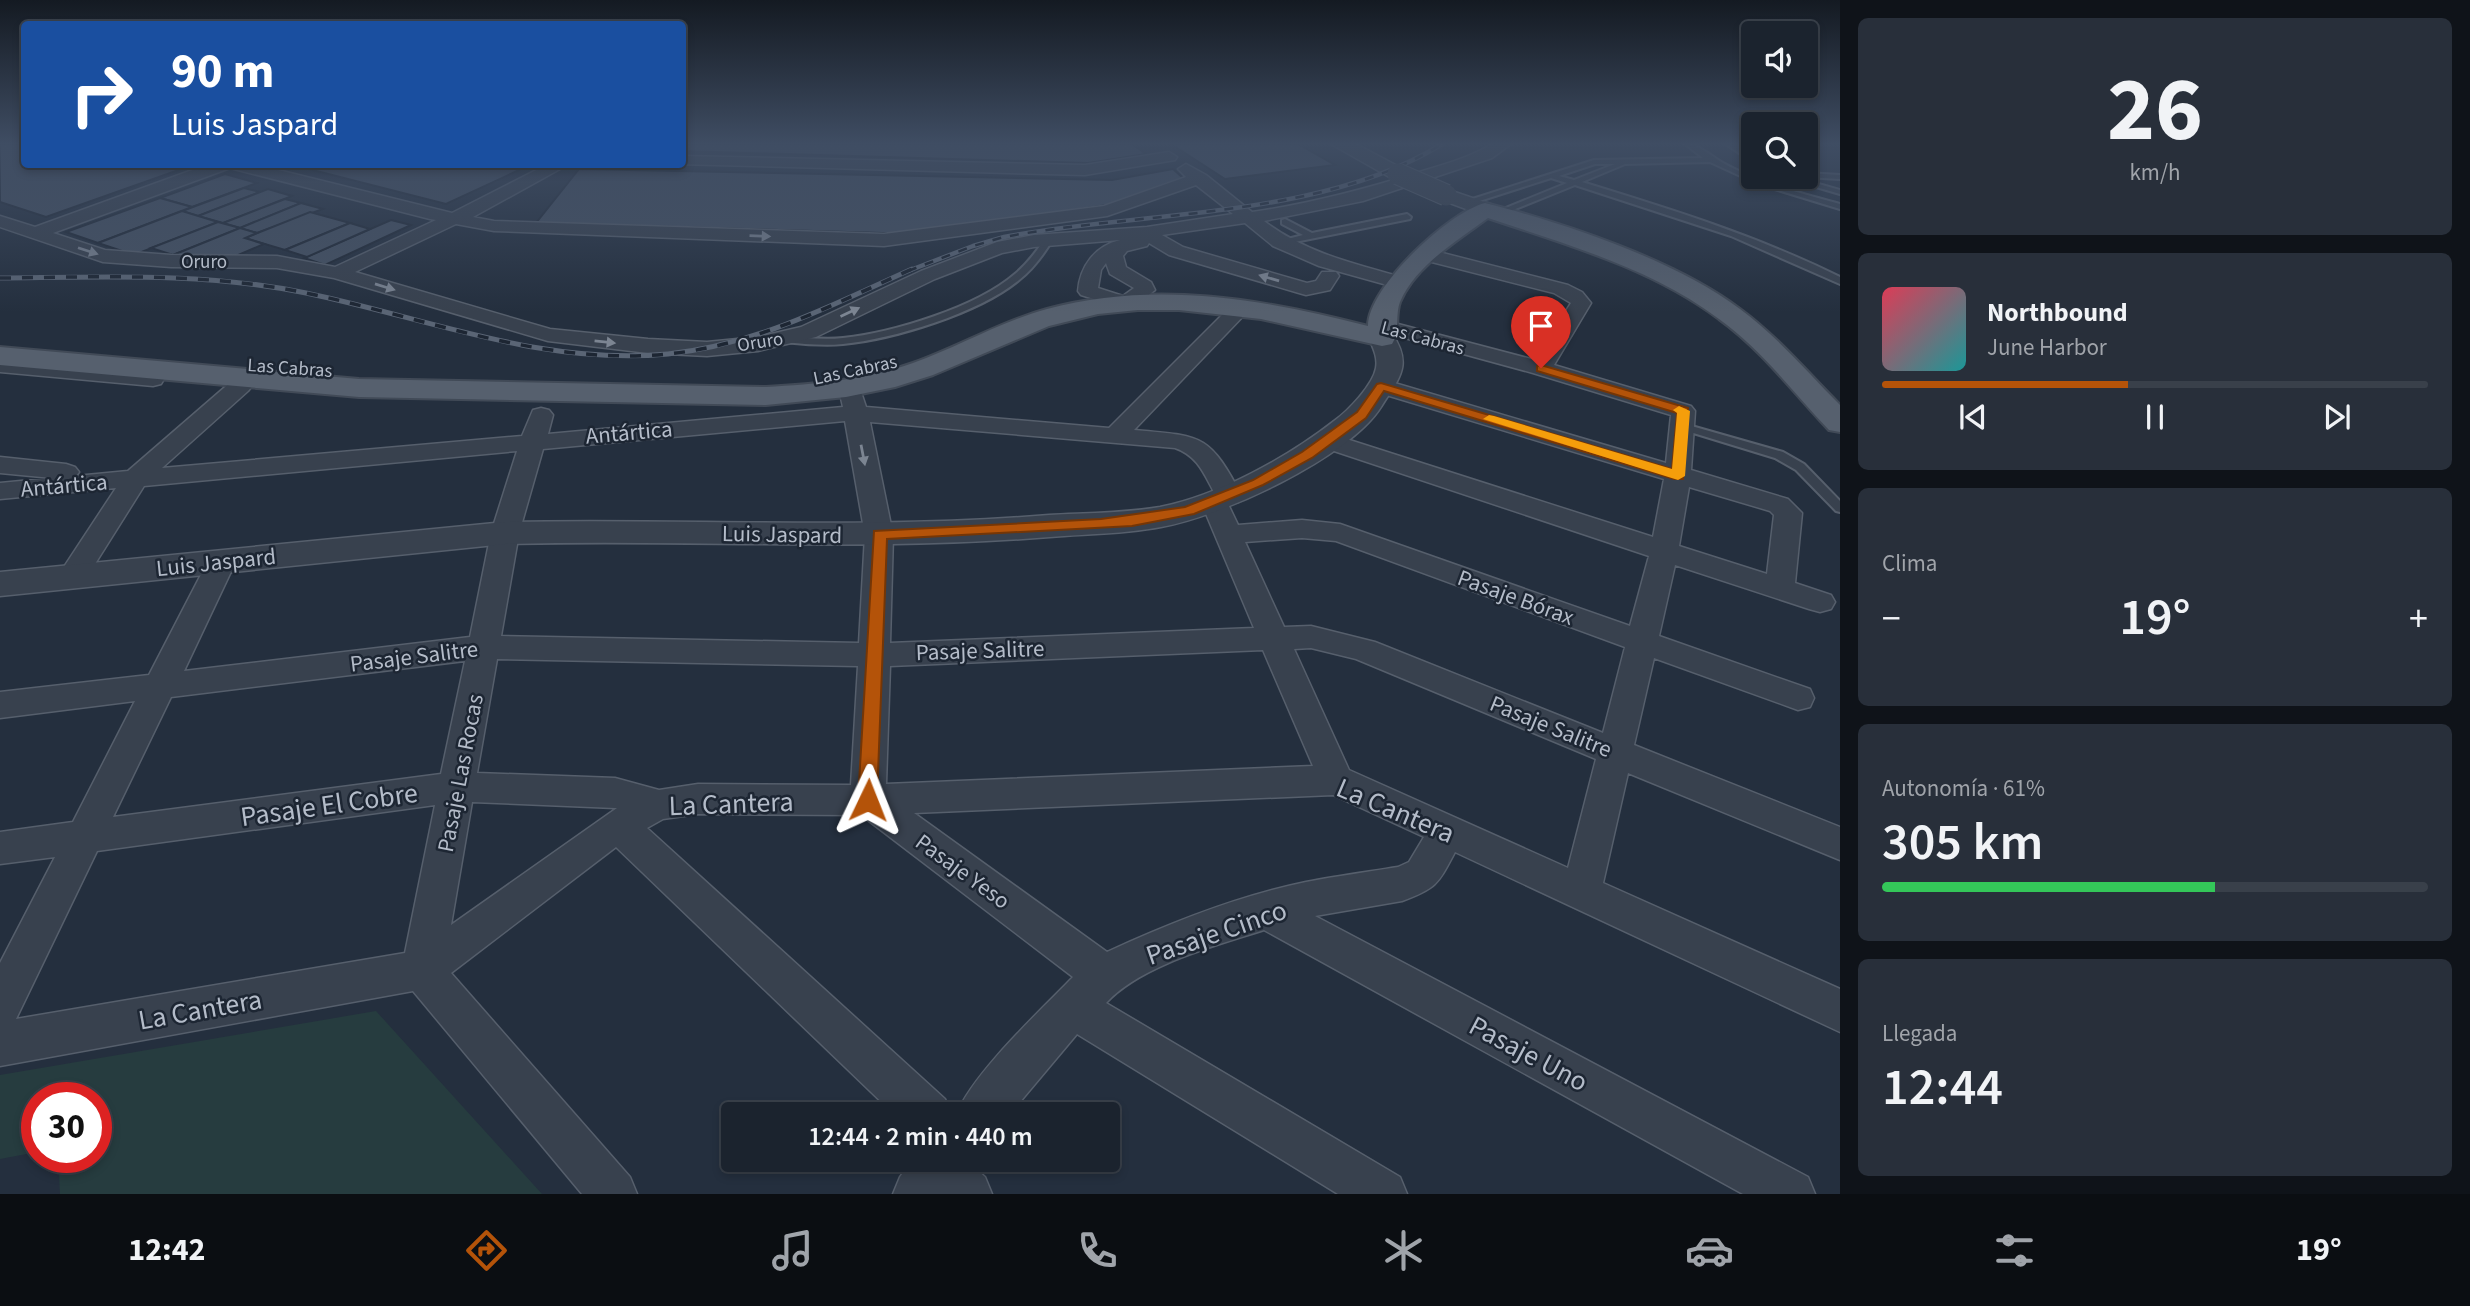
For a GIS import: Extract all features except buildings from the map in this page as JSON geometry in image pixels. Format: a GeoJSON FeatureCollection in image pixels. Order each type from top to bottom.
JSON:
{"type":"FeatureCollection","features":[{"type":"Feature","properties":{"kind":"main road"},"geometry":{"type":"LineString","coordinates":[[1381,331],[1389,296],[1398,282],[1473,206],[1634,262],[1702,295],[1745,327],[1840,423]]}},
{"type":"Feature","properties":{"kind":"main road","name":"Las Cabras"},"geometry":{"type":"LineString","coordinates":[[0,356],[359,388],[853,400],[1039,320],[1135,294],[1214,290],[1301,306],[1381,331]]}},
{"type":"Feature","properties":{"kind":"main road","name":"Las Cabras"},"geometry":{"type":"LineString","coordinates":[[0,341],[370,373],[767,383],[820,378],[891,363],[1052,298],[1088,291],[1242,306],[1381,331]]}},
{"type":"Feature","properties":{"kind":"street"},"geometry":{"type":"LineString","coordinates":[[36,233],[128,200]]}},
{"type":"Feature","properties":{"kind":"street"},"geometry":{"type":"LineString","coordinates":[[377,200],[494,226],[884,240],[1107,212],[1141,200]]}},
{"type":"Feature","properties":{"kind":"street"},"geometry":{"type":"LineString","coordinates":[[337,273],[492,200]]}},
{"type":"Feature","properties":{"kind":"street"},"geometry":{"type":"LineString","coordinates":[[1224,200],[1250,224],[1333,270]]}},
{"type":"Feature","properties":{"kind":"street","name":"Oruro"},"geometry":{"type":"LineString","coordinates":[[1250,224],[1346,200]]}},
{"type":"Feature","properties":{"kind":"street","name":"Oruro"},"geometry":{"type":"LineString","coordinates":[[0,221],[103,256],[171,261],[277,262],[337,273],[548,335],[648,346],[707,349],[782,339],[808,332],[965,259],[997,248],[1049,239],[1285,222],[1384,200]]}},
{"type":"Feature","properties":{"kind":"street"},"geometry":{"type":"LineString","coordinates":[[1458,200],[1473,206]]}},
{"type":"Feature","properties":{"kind":"street"},"geometry":{"type":"LineString","coordinates":[[1088,291],[1093,264],[1121,245],[1250,224]]}},
{"type":"Feature","properties":{"kind":"street"},"geometry":{"type":"LineString","coordinates":[[1250,224],[1247,238],[1264,250],[1290,262],[1398,282]]}},
{"type":"Feature","properties":{"kind":"street"},"geometry":{"type":"LineString","coordinates":[[1155,239],[1176,251],[1306,289],[1324,286],[1333,270]]}},
{"type":"Feature","properties":{"kind":"street"},"geometry":{"type":"LineString","coordinates":[[1121,245],[1114,256],[1117,270],[1135,294]]}},
{"type":"Feature","properties":{"kind":"street"},"geometry":{"type":"LineString","coordinates":[[1427,255],[1561,289],[1575,296],[1581,303],[1541,368]]}},
{"type":"Feature","properties":{"kind":"street"},"geometry":{"type":"LineString","coordinates":[[1115,436],[1242,306]]}},
{"type":"Feature","properties":{"kind":"street","name":"Las Cabras"},"geometry":{"type":"LineString","coordinates":[[1381,331],[1541,368],[1682,418]]}},
{"type":"Feature","properties":{"kind":"street","name":"Las Cabras"},"geometry":{"type":"LineString","coordinates":[[1381,331],[1682,418]]}},
{"type":"Feature","properties":{"kind":"street","name":"Luis Jaspard"},"geometry":{"type":"LineString","coordinates":[[0,584],[505,533],[589,531],[879,535],[1132,521],[1189,511],[1284,469],[1328,441],[1361,415],[1391,370],[1391,356],[1381,331]]}},
{"type":"Feature","properties":{"kind":"street"},"geometry":{"type":"LineString","coordinates":[[0,365],[240,386],[136,478],[73,576]]}},
{"type":"Feature","properties":{"kind":"street"},"geometry":{"type":"LineString","coordinates":[[1381,386],[1774,503],[1787,510],[1780,589]]}},
{"type":"Feature","properties":{"kind":"street"},"geometry":{"type":"LineString","coordinates":[[853,400],[879,535],[868,800]]}},
{"type":"Feature","properties":{"kind":"street","name":"Antártica"},"geometry":{"type":"LineString","coordinates":[[0,491],[534,440],[853,400],[890,418],[1194,444],[1203,450],[1221,499]]}},
{"type":"Feature","properties":{"kind":"street","name":"Pasaje Las Rocas"},"geometry":{"type":"LineString","coordinates":[[422,970],[505,533],[541,415]]}},
{"type":"Feature","properties":{"kind":"street"},"geometry":{"type":"LineString","coordinates":[[1581,892],[1664,551],[1678,476],[1682,418]]}},
{"type":"Feature","properties":{"kind":"street"},"geometry":{"type":"LineString","coordinates":[[1328,441],[1820,602]]}},
{"type":"Feature","properties":{"kind":"street"},"geometry":{"type":"LineString","coordinates":[[0,465],[136,478]]}},
{"type":"Feature","properties":{"kind":"street"},"geometry":{"type":"LineString","coordinates":[[1221,499],[1228,534],[1336,780]]}},
{"type":"Feature","properties":{"kind":"street","name":"Pasaje Bórax"},"geometry":{"type":"LineString","coordinates":[[1228,534],[1302,529],[1340,533],[1798,698]]}},
{"type":"Feature","properties":{"kind":"street"},"geometry":{"type":"LineString","coordinates":[[0,1007],[222,561]]}},
{"type":"Feature","properties":{"kind":"street","name":"Pasaje Salitre"},"geometry":{"type":"LineString","coordinates":[[0,705],[484,647],[874,654],[1311,637],[1346,643],[1840,844]]}},
{"type":"Feature","properties":{"kind":"street","name":"La Cantera"},"geometry":{"type":"LineString","coordinates":[[0,1044],[422,970],[618,825],[657,806],[698,799],[868,800],[1336,780],[1840,1011]]}},
{"type":"Feature","properties":{"kind":"street","name":"Pasaje El Cobre"},"geometry":{"type":"LineString","coordinates":[[0,848],[457,787],[615,793],[638,797],[657,806]]}},
{"type":"Feature","properties":{"kind":"street","name":"Pasaje Yeso"},"geometry":{"type":"LineString","coordinates":[[868,800],[1104,975]]}},
{"type":"Feature","properties":{"kind":"street"},"geometry":{"type":"LineString","coordinates":[[618,825],[915,1102]]}},
{"type":"Feature","properties":{"kind":"street","name":"Pasaje Cinco"},"geometry":{"type":"LineString","coordinates":[[990,1102],[1072,1007],[1104,975],[1178,939],[1267,911],[1305,900],[1402,884],[1423,874],[1447,831]]}},
{"type":"Feature","properties":{"kind":"street","name":"Pasaje Uno"},"geometry":{"type":"LineString","coordinates":[[1267,911],[1791,1194]]}},
{"type":"Feature","properties":{"kind":"street"},"geometry":{"type":"LineString","coordinates":[[422,970],[613,1194]]}},
{"type":"Feature","properties":{"kind":"street"},"geometry":{"type":"LineString","coordinates":[[1072,1007],[1382,1194]]}},
{"type":"Feature","properties":{"kind":"lane"},"geometry":{"type":"LineString","coordinates":[[1473,206],[1488,200]]}},
{"type":"Feature","properties":{"kind":"lane"},"geometry":{"type":"LineString","coordinates":[[1473,206],[1501,200]]}},
{"type":"Feature","properties":{"kind":"lane"},"geometry":{"type":"LineString","coordinates":[[1626,200],[1767,245],[1840,281]]}},
{"type":"Feature","properties":{"kind":"lane"},"geometry":{"type":"LineString","coordinates":[[1816,200],[1840,207]]}},
{"type":"Feature","properties":{"kind":"lane"},"geometry":{"type":"LineString","coordinates":[[1280,242],[1407,217]]}},
{"type":"Feature","properties":{"kind":"lane"},"geometry":{"type":"LineString","coordinates":[[1285,222],[1311,236]]}},
{"type":"Feature","properties":{"kind":"lane"},"geometry":{"type":"LineString","coordinates":[[782,339],[845,341],[904,327],[962,307],[1006,286],[1035,261],[1049,239]]}},
{"type":"Feature","properties":{"kind":"lane"},"geometry":{"type":"LineString","coordinates":[[1682,418],[1779,455],[1800,467],[1840,508]]}},
{"type":"Feature","properties":{"kind":"green space"},"geometry":{"type":"Polygon","coordinates":[[[376,1011],[542,1194],[60,1194],[59,1173],[112,1173],[112,1082],[21,1082],[21,1155],[0,1159],[0,1075],[376,1011]]]}},
{"type":"Feature","properties":{"kind":"railway"},"geometry":{"type":"LineString","coordinates":[[908,271],[1004,237],[1288,200]]}},
{"type":"Feature","properties":{"kind":"railway"},"geometry":{"type":"LineString","coordinates":[[0,278],[153,277],[268,286],[351,303],[530,347],[621,356],[668,354],[700,349],[763,333],[912,269]]}},
{"type":"Feature","properties":{"kind":"slow traffic"},"geometry":{"type":"LineString","coordinates":[[1489,419],[1678,476],[1683,411],[1679,410]]}},
{"type":"Feature","properties":{"kind":"route"},"geometry":{"type":"LineString","coordinates":[[868,800],[879,535],[1101,524],[1189,511],[1258,482],[1307,455],[1361,415],[1381,386],[1678,476],[1683,411],[1541,368]]}}]}
